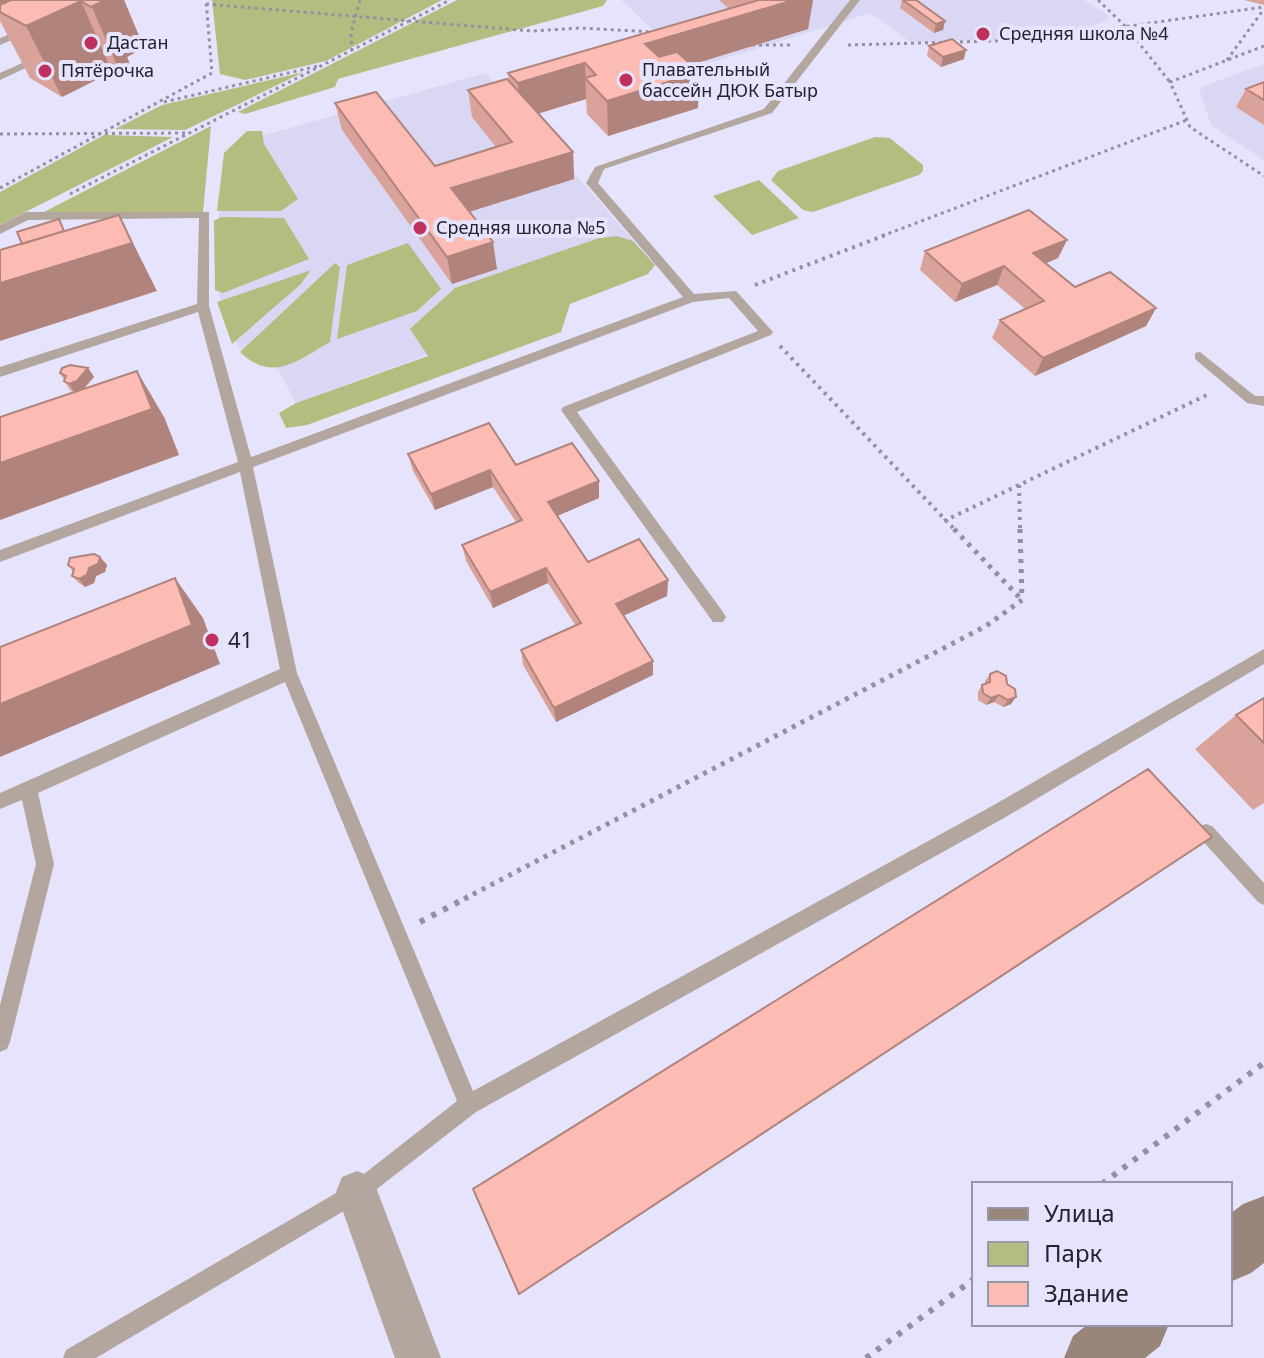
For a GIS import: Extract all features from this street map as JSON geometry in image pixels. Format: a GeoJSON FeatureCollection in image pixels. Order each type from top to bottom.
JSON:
{"type":"FeatureCollection","features":[{"type":"Feature","properties":{"kind":"street"},"geometry":{"type":"LineString","coordinates":[[357,1192],[418,1358]]}},
{"type":"Feature","properties":{"kind":"street"},"geometry":{"type":"LineString","coordinates":[[1232,1250],[1264,1225]]}},
{"type":"Feature","properties":{"kind":"street"},"geometry":{"type":"LineString","coordinates":[[1095,1358],[1135,1326]]}},
{"type":"Feature","properties":{"kind":"lane"},"geometry":{"type":"LineString","coordinates":[[691,298],[592,183],[600,167],[768,111],[855,0]]}},
{"type":"Feature","properties":{"kind":"lane"},"geometry":{"type":"LineString","coordinates":[[0,42],[43,23]]}},
{"type":"Feature","properties":{"kind":"lane"},"geometry":{"type":"LineString","coordinates":[[0,77],[43,56]]}},
{"type":"Feature","properties":{"kind":"lane"},"geometry":{"type":"LineString","coordinates":[[0,230],[26,216],[205,214],[203,306],[246,465],[289,673],[400,933],[469,1105]]}},
{"type":"Feature","properties":{"kind":"lane"},"geometry":{"type":"LineString","coordinates":[[0,556],[691,298],[732,294],[767,332],[568,410],[718,617]]}},
{"type":"Feature","properties":{"kind":"lane"},"geometry":{"type":"LineString","coordinates":[[0,372],[203,306]]}},
{"type":"Feature","properties":{"kind":"lane"},"geometry":{"type":"LineString","coordinates":[[1200,356],[1252,400],[1264,401]]}},
{"type":"Feature","properties":{"kind":"lane"},"geometry":{"type":"LineString","coordinates":[[74,1358],[357,1192],[469,1105],[998,812],[1264,656]]}},
{"type":"Feature","properties":{"kind":"lane"},"geometry":{"type":"LineString","coordinates":[[0,801],[289,673]]}},
{"type":"Feature","properties":{"kind":"lane"},"geometry":{"type":"LineString","coordinates":[[0,1042],[45,864],[28,788]]}},
{"type":"Feature","properties":{"kind":"lane"},"geometry":{"type":"LineString","coordinates":[[1206,832],[1264,896]]}},
{"type":"Feature","properties":{"kind":"path"},"geometry":{"type":"LineString","coordinates":[[352,51],[351,33],[360,0]]}},
{"type":"Feature","properties":{"kind":"path"},"geometry":{"type":"LineString","coordinates":[[26,216],[450,0]]}},
{"type":"Feature","properties":{"kind":"path"},"geometry":{"type":"LineString","coordinates":[[1098,0],[1126,27],[1170,82],[1190,127],[1264,176]]}},
{"type":"Feature","properties":{"kind":"path"},"geometry":{"type":"LineString","coordinates":[[0,188],[212,73],[206,2],[532,31],[644,29],[657,33]]}},
{"type":"Feature","properties":{"kind":"path"},"geometry":{"type":"LineString","coordinates":[[750,45],[1063,39],[1264,8]]}},
{"type":"Feature","properties":{"kind":"path"},"geometry":{"type":"LineString","coordinates":[[1227,60],[1264,8]]}},
{"type":"Feature","properties":{"kind":"path"},"geometry":{"type":"LineString","coordinates":[[1170,82],[1264,46]]}},
{"type":"Feature","properties":{"kind":"path"},"geometry":{"type":"LineString","coordinates":[[155,104],[327,64]]}},
{"type":"Feature","properties":{"kind":"path"},"geometry":{"type":"LineString","coordinates":[[732,294],[1187,120]]}},
{"type":"Feature","properties":{"kind":"path"},"geometry":{"type":"LineString","coordinates":[[0,134],[104,131],[188,133]]}},
{"type":"Feature","properties":{"kind":"path"},"geometry":{"type":"LineString","coordinates":[[767,332],[1022,600]]}},
{"type":"Feature","properties":{"kind":"path"},"geometry":{"type":"LineString","coordinates":[[944,521],[1232,383]]}},
{"type":"Feature","properties":{"kind":"path"},"geometry":{"type":"LineString","coordinates":[[1019,485],[1022,600]]}},
{"type":"Feature","properties":{"kind":"path"},"geometry":{"type":"LineString","coordinates":[[400,933],[972,633],[1022,600]]}},
{"type":"Feature","properties":{"kind":"path"},"geometry":{"type":"LineString","coordinates":[[1105,1182],[1264,1063]]}},
{"type":"Feature","properties":{"kind":"path"},"geometry":{"type":"LineString","coordinates":[[866,1358],[972,1280]]}},
{"type":"Feature","properties":{"kind":"shaded area","name":"Средняя школа №4"},"geometry":{"type":"Polygon","coordinates":[[[621,0],[1084,0],[1109,16],[1106,21],[1059,37],[910,42],[871,13],[694,68],[621,0]]]}},
{"type":"Feature","properties":{"kind":"shaded area"},"geometry":{"type":"Polygon","coordinates":[[[1264,64],[1264,160],[1211,125],[1199,88],[1264,64]]]}},
{"type":"Feature","properties":{"kind":"shaded area","name":"Средняя школа №5"},"geometry":{"type":"Polygon","coordinates":[[[486,73],[655,265],[648,274],[296,403],[278,369],[255,363],[238,346],[228,329],[219,296],[219,214],[227,154],[240,142],[486,73]]]}},
{"type":"Feature","properties":{"kind":"green space"},"geometry":{"type":"Polygon","coordinates":[[[212,0],[442,0],[326,61],[245,80],[220,74],[212,0]]]}},
{"type":"Feature","properties":{"kind":"green space"},"geometry":{"type":"Polygon","coordinates":[[[457,0],[607,0],[603,6],[338,79],[335,87],[245,114],[238,112],[457,0]]]}},
{"type":"Feature","properties":{"kind":"green space"},"geometry":{"type":"Polygon","coordinates":[[[304,72],[185,130],[115,129],[162,105],[304,72]]]}},
{"type":"Feature","properties":{"kind":"green space"},"geometry":{"type":"Polygon","coordinates":[[[211,126],[203,212],[44,212],[211,126]]]}},
{"type":"Feature","properties":{"kind":"green space"},"geometry":{"type":"Polygon","coordinates":[[[247,131],[262,131],[264,144],[298,199],[281,211],[217,211],[224,153],[247,131]]]}},
{"type":"Feature","properties":{"kind":"green space"},"geometry":{"type":"Polygon","coordinates":[[[104,135],[173,137],[0,225],[0,192],[104,135]]]}},
{"type":"Feature","properties":{"kind":"green space"},"geometry":{"type":"Polygon","coordinates":[[[875,137],[890,138],[923,165],[923,171],[813,212],[803,210],[771,180],[778,171],[875,137]]]}},
{"type":"Feature","properties":{"kind":"green space"},"geometry":{"type":"Polygon","coordinates":[[[759,180],[799,218],[752,235],[713,196],[759,180]]]}},
{"type":"Feature","properties":{"kind":"green space"},"geometry":{"type":"Polygon","coordinates":[[[221,217],[284,218],[309,259],[223,293],[215,290],[214,221],[221,217]]]}},
{"type":"Feature","properties":{"kind":"green space"},"geometry":{"type":"Polygon","coordinates":[[[617,236],[633,241],[655,265],[648,274],[570,304],[561,332],[307,425],[286,428],[279,413],[296,403],[428,356],[410,329],[455,288],[599,238],[617,236]]]}},
{"type":"Feature","properties":{"kind":"green space"},"geometry":{"type":"Polygon","coordinates":[[[408,243],[441,289],[417,311],[337,339],[347,265],[408,243]]]}},
{"type":"Feature","properties":{"kind":"green space"},"geometry":{"type":"Polygon","coordinates":[[[335,263],[340,267],[330,342],[285,366],[263,366],[240,352],[335,263]]]}},
{"type":"Feature","properties":{"kind":"green space"},"geometry":{"type":"Polygon","coordinates":[[[311,270],[301,284],[232,344],[217,302],[311,270]]]}},
{"type":"Feature","properties":{"kind":"building"},"geometry":{"type":"Polygon","coordinates":[[[11,0],[103,1],[91,7],[81,1],[26,26],[0,12],[0,5],[11,0]]]}},
{"type":"Feature","properties":{"kind":"building"},"geometry":{"type":"Polygon","coordinates":[[[759,0],[794,0],[645,44],[659,57],[677,52],[700,72],[607,101],[585,78],[596,75],[585,63],[518,83],[508,73],[759,0]]]}},
{"type":"Feature","properties":{"kind":"building"},"geometry":{"type":"Polygon","coordinates":[[[903,0],[916,0],[945,21],[936,24],[903,0]]]}},
{"type":"Feature","properties":{"kind":"building"},"geometry":{"type":"Polygon","coordinates":[[[952,39],[966,50],[943,57],[929,46],[952,39]]]}},
{"type":"Feature","properties":{"kind":"building"},"geometry":{"type":"Polygon","coordinates":[[[507,79],[573,152],[451,188],[493,242],[447,257],[335,103],[376,92],[435,166],[512,142],[468,90],[507,79]]]}},
{"type":"Feature","properties":{"kind":"building"},"geometry":{"type":"Polygon","coordinates":[[[1264,82],[1264,100],[1246,89],[1264,82]]]}},
{"type":"Feature","properties":{"kind":"building"},"geometry":{"type":"Polygon","coordinates":[[[1029,210],[1067,240],[1033,253],[1075,287],[1110,272],[1156,308],[1043,358],[1000,320],[1044,301],[1004,266],[962,284],[925,251],[1029,210]]]}},
{"type":"Feature","properties":{"kind":"building"},"geometry":{"type":"Polygon","coordinates":[[[119,215],[132,243],[0,283],[0,250],[119,215]]]}},
{"type":"Feature","properties":{"kind":"building"},"geometry":{"type":"Polygon","coordinates":[[[59,219],[64,231],[22,244],[17,232],[59,219]]]}},
{"type":"Feature","properties":{"kind":"building"},"geometry":{"type":"Polygon","coordinates":[[[70,365],[88,368],[77,381],[69,384],[64,381],[66,376],[60,373],[62,368],[70,365]]]}},
{"type":"Feature","properties":{"kind":"building"},"geometry":{"type":"Polygon","coordinates":[[[137,371],[152,409],[0,463],[0,417],[137,371]]]}},
{"type":"Feature","properties":{"kind":"building"},"geometry":{"type":"Polygon","coordinates":[[[489,423],[516,465],[572,443],[599,481],[548,502],[588,562],[639,539],[668,580],[616,604],[653,661],[554,708],[521,650],[581,623],[546,568],[490,592],[462,545],[522,520],[490,470],[431,494],[408,454],[489,423]]]}},
{"type":"Feature","properties":{"kind":"building"},"geometry":{"type":"Polygon","coordinates":[[[94,554],[100,557],[98,564],[89,568],[87,575],[79,579],[72,576],[74,569],[68,565],[70,558],[94,554]]]}},
{"type":"Feature","properties":{"kind":"building"},"geometry":{"type":"Polygon","coordinates":[[[175,578],[192,625],[0,704],[0,647],[175,578]]]}},
{"type":"Feature","properties":{"kind":"building"},"geometry":{"type":"Polygon","coordinates":[[[997,671],[1006,676],[1007,684],[1015,689],[1016,697],[1008,700],[999,695],[991,698],[983,693],[982,685],[990,682],[990,674],[997,671]]]}},
{"type":"Feature","properties":{"kind":"building"},"geometry":{"type":"Polygon","coordinates":[[[1264,698],[1264,743],[1236,715],[1264,698]]]}},
{"type":"Feature","properties":{"kind":"building"},"geometry":{"type":"Polygon","coordinates":[[[1148,769],[1212,837],[519,1294],[473,1189],[1148,769]]]}},
{"type":"Feature","properties":{"kind":"place","name":"Средняя школа №4"},"geometry":{"type":"Point","coordinates":[983,34]}},
{"type":"Feature","properties":{"kind":"place","name":"Дастан"},"geometry":{"type":"Point","coordinates":[91,43]}},
{"type":"Feature","properties":{"kind":"place","name":"Пятёрочка"},"geometry":{"type":"Point","coordinates":[45,71]}},
{"type":"Feature","properties":{"kind":"place","name":"Плавательный бассейн ДЮК Батыр"},"geometry":{"type":"Point","coordinates":[626,80]}},
{"type":"Feature","properties":{"kind":"place","name":"Средняя школа №5"},"geometry":{"type":"Point","coordinates":[420,228]}},
{"type":"Feature","properties":{"kind":"place","name":"41"},"geometry":{"type":"Point","coordinates":[212,640]}}]}
